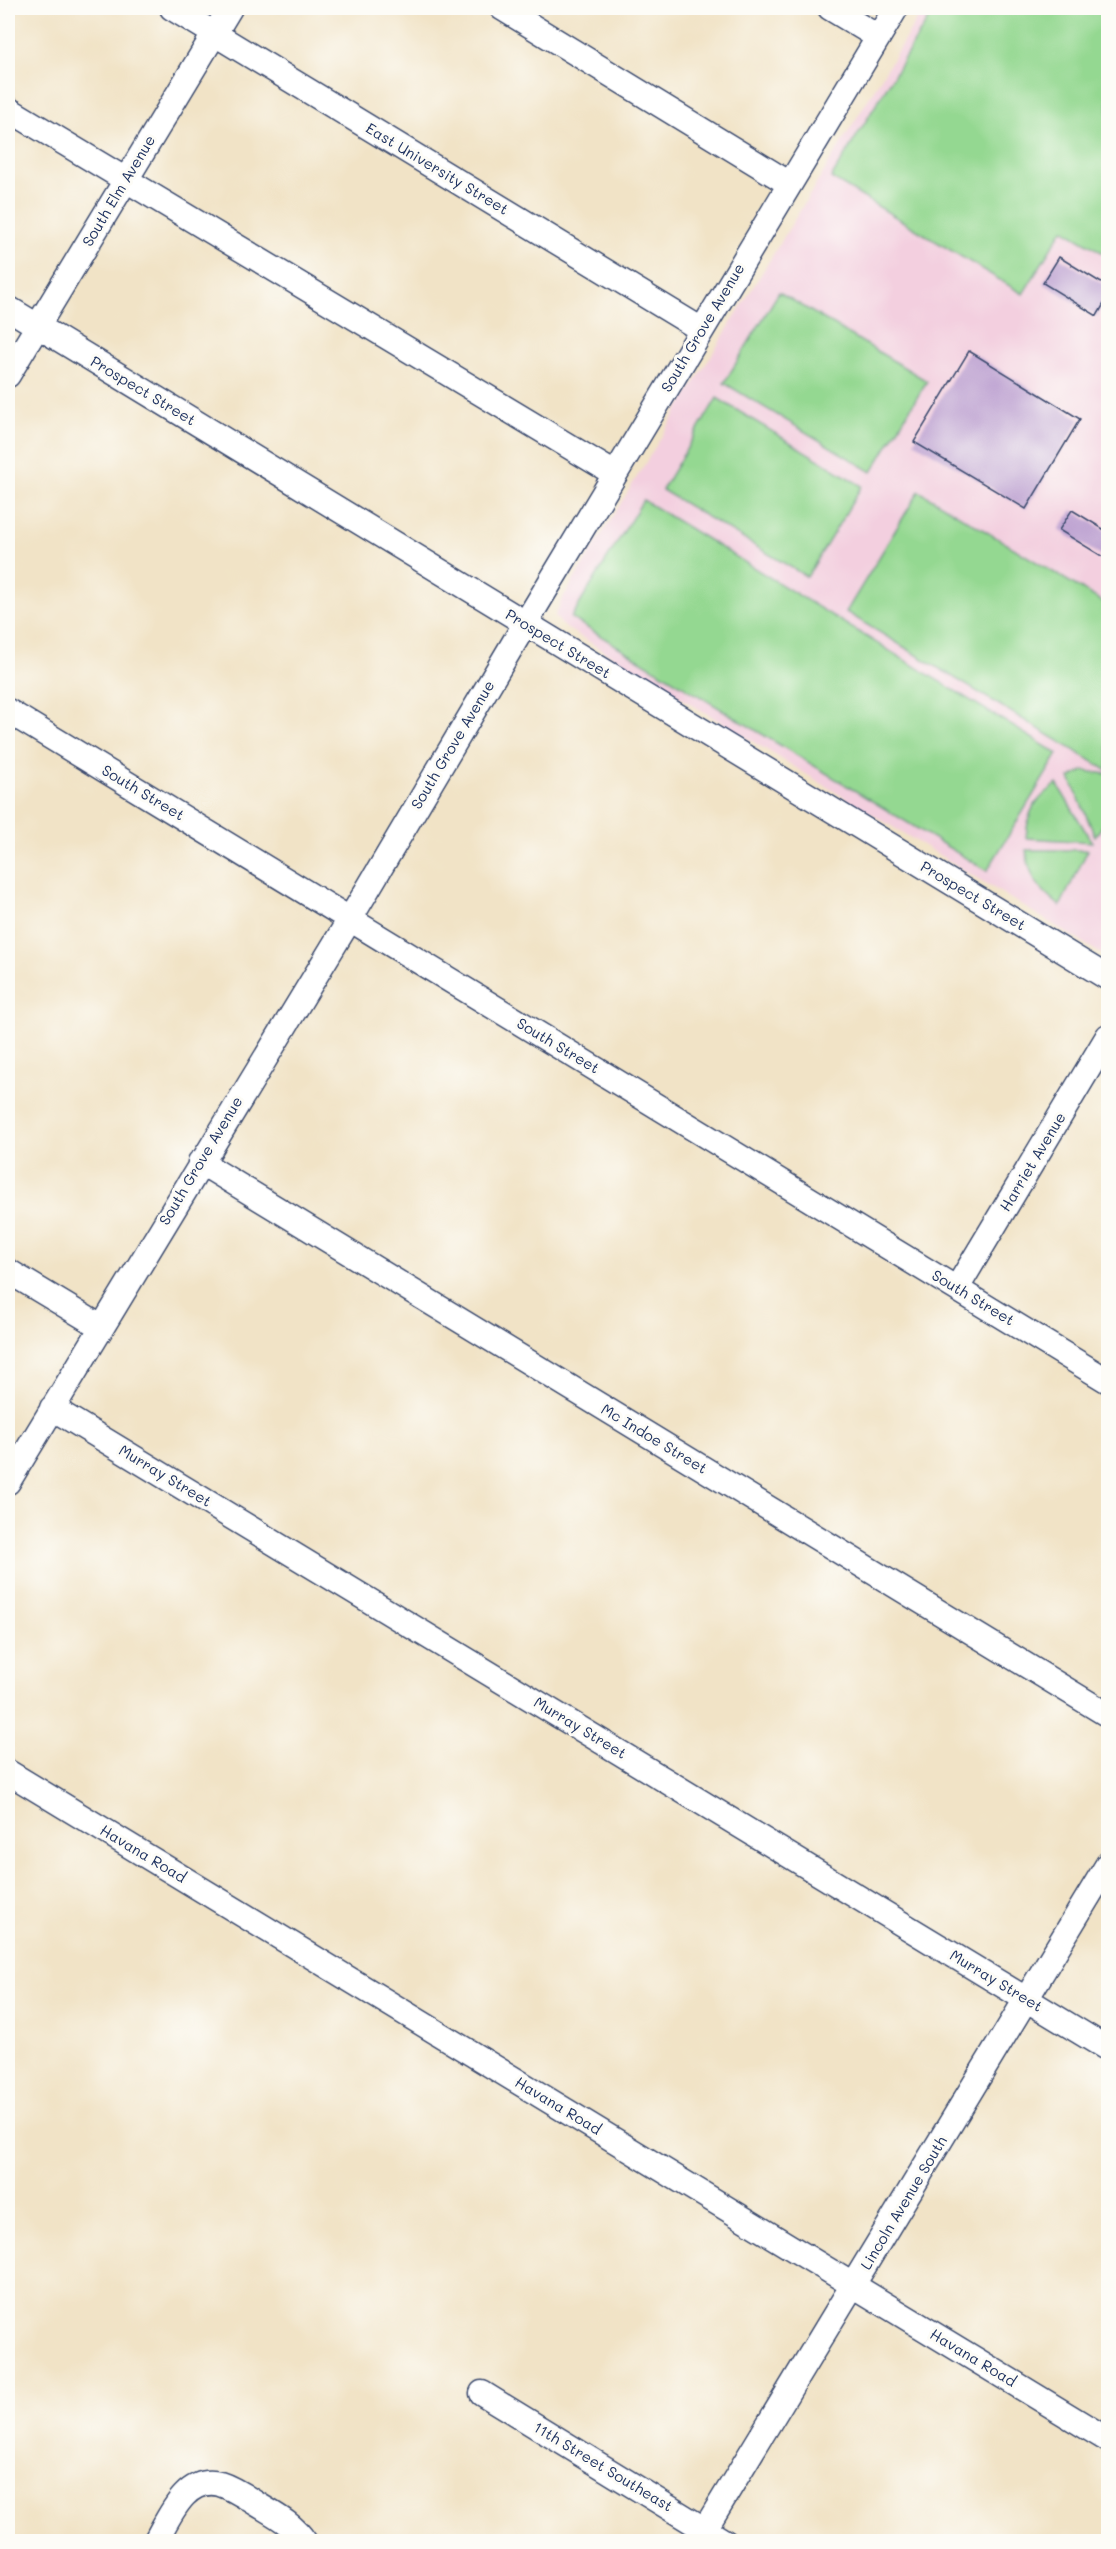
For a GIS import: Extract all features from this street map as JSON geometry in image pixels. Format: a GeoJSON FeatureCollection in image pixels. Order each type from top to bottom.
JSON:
{"type":"FeatureCollection","features":[{"type":"Feature","properties":{"kind":"street","name":"East University Street"},"geometry":{"type":"LineString","coordinates":[[172,8],[702,330]]}},
{"type":"Feature","properties":{"kind":"street","name":"South Elm Avenue"},"geometry":{"type":"LineString","coordinates":[[8,375],[230,8]]}},
{"type":"Feature","properties":{"kind":"street"},"geometry":{"type":"LineString","coordinates":[[502,8],[790,184]]}},
{"type":"Feature","properties":{"kind":"street"},"geometry":{"type":"LineString","coordinates":[[830,8],[878,37]]}},
{"type":"Feature","properties":{"kind":"street","name":"South Grove Avenue"},"geometry":{"type":"LineString","coordinates":[[8,1482],[200,1162],[350,919],[896,8]]}},
{"type":"Feature","properties":{"kind":"street"},"geometry":{"type":"LineString","coordinates":[[8,109],[615,474]]}},
{"type":"Feature","properties":{"kind":"street","name":"Prospect Street"},"geometry":{"type":"LineString","coordinates":[[8,308],[1108,978]]}},
{"type":"Feature","properties":{"kind":"street","name":"South Street"},"geometry":{"type":"LineString","coordinates":[[8,711],[1108,1381]]}},
{"type":"Feature","properties":{"kind":"street","name":"Harriet Avenue"},"geometry":{"type":"LineString","coordinates":[[957,1288],[1108,1036]]}},
{"type":"Feature","properties":{"kind":"street","name":"Mc Indoe Street"},"geometry":{"type":"LineString","coordinates":[[200,1162],[1108,1715]]}},
{"type":"Feature","properties":{"kind":"street"},"geometry":{"type":"LineString","coordinates":[[8,1270],[101,1327]]}},
{"type":"Feature","properties":{"kind":"street","name":"Murray Street"},"geometry":{"type":"LineString","coordinates":[[52,1408],[1108,2049]]}},
{"type":"Feature","properties":{"kind":"street","name":"Havana Road"},"geometry":{"type":"LineString","coordinates":[[8,1772],[1108,2440]]}},
{"type":"Feature","properties":{"kind":"street","name":"Lincoln Avenue South"},"geometry":{"type":"LineString","coordinates":[[701,2535],[1108,1864]]}},
{"type":"Feature","properties":{"kind":"street","name":"11th Street Southeast"},"geometry":{"type":"LineString","coordinates":[[482,2393],[701,2535],[725,2541]]}},
{"type":"Feature","properties":{"kind":"street"},"geometry":{"type":"LineString","coordinates":[[155,2541],[186,2493],[205,2484],[218,2484],[232,2489],[295,2528],[305,2541]]}},
{"type":"Feature","properties":{"kind":"shaded area"},"geometry":{"type":"Polygon","coordinates":[[[924,8],[1108,8],[1108,958],[563,626],[555,616],[561,601],[924,8]]]}},
{"type":"Feature","properties":{"kind":"green space"},"geometry":{"type":"Polygon","coordinates":[[[935,8],[1108,8],[1108,256],[1063,229],[1023,294],[831,178],[935,8]]]}},
{"type":"Feature","properties":{"kind":"green space"},"geometry":{"type":"Polygon","coordinates":[[[779,292],[927,381],[872,472],[724,383],[779,292]]]}},
{"type":"Feature","properties":{"kind":"green space"},"geometry":{"type":"Polygon","coordinates":[[[717,398],[862,486],[807,577],[662,490],[717,398]]]}},
{"type":"Feature","properties":{"kind":"green space"},"geometry":{"type":"Polygon","coordinates":[[[919,491],[1108,605],[1108,771],[846,612],[919,491]]]}},
{"type":"Feature","properties":{"kind":"green space"},"geometry":{"type":"Polygon","coordinates":[[[643,500],[1058,754],[987,871],[571,618],[643,500]]]}},
{"type":"Feature","properties":{"kind":"green space"},"geometry":{"type":"Polygon","coordinates":[[[1083,771],[1108,774],[1108,819],[1095,836],[1070,778],[1083,771]]]}},
{"type":"Feature","properties":{"kind":"green space"},"geometry":{"type":"Polygon","coordinates":[[[1057,784],[1092,842],[1026,838],[1028,820],[1034,806],[1057,784]]]}},
{"type":"Feature","properties":{"kind":"green space"},"geometry":{"type":"Polygon","coordinates":[[[1026,850],[1088,850],[1060,906],[1036,882],[1026,850]]]}},
{"type":"Feature","properties":{"kind":"building"},"geometry":{"type":"Polygon","coordinates":[[[1059,257],[1108,287],[1108,297],[1097,316],[1043,283],[1059,257]]]}},
{"type":"Feature","properties":{"kind":"building"},"geometry":{"type":"Polygon","coordinates":[[[969,351],[1080,419],[1026,509],[914,442],[969,351]]]}},
{"type":"Feature","properties":{"kind":"building"},"geometry":{"type":"Polygon","coordinates":[[[1072,510],[1108,532],[1108,560],[1059,530],[1072,510]]]}}]}
